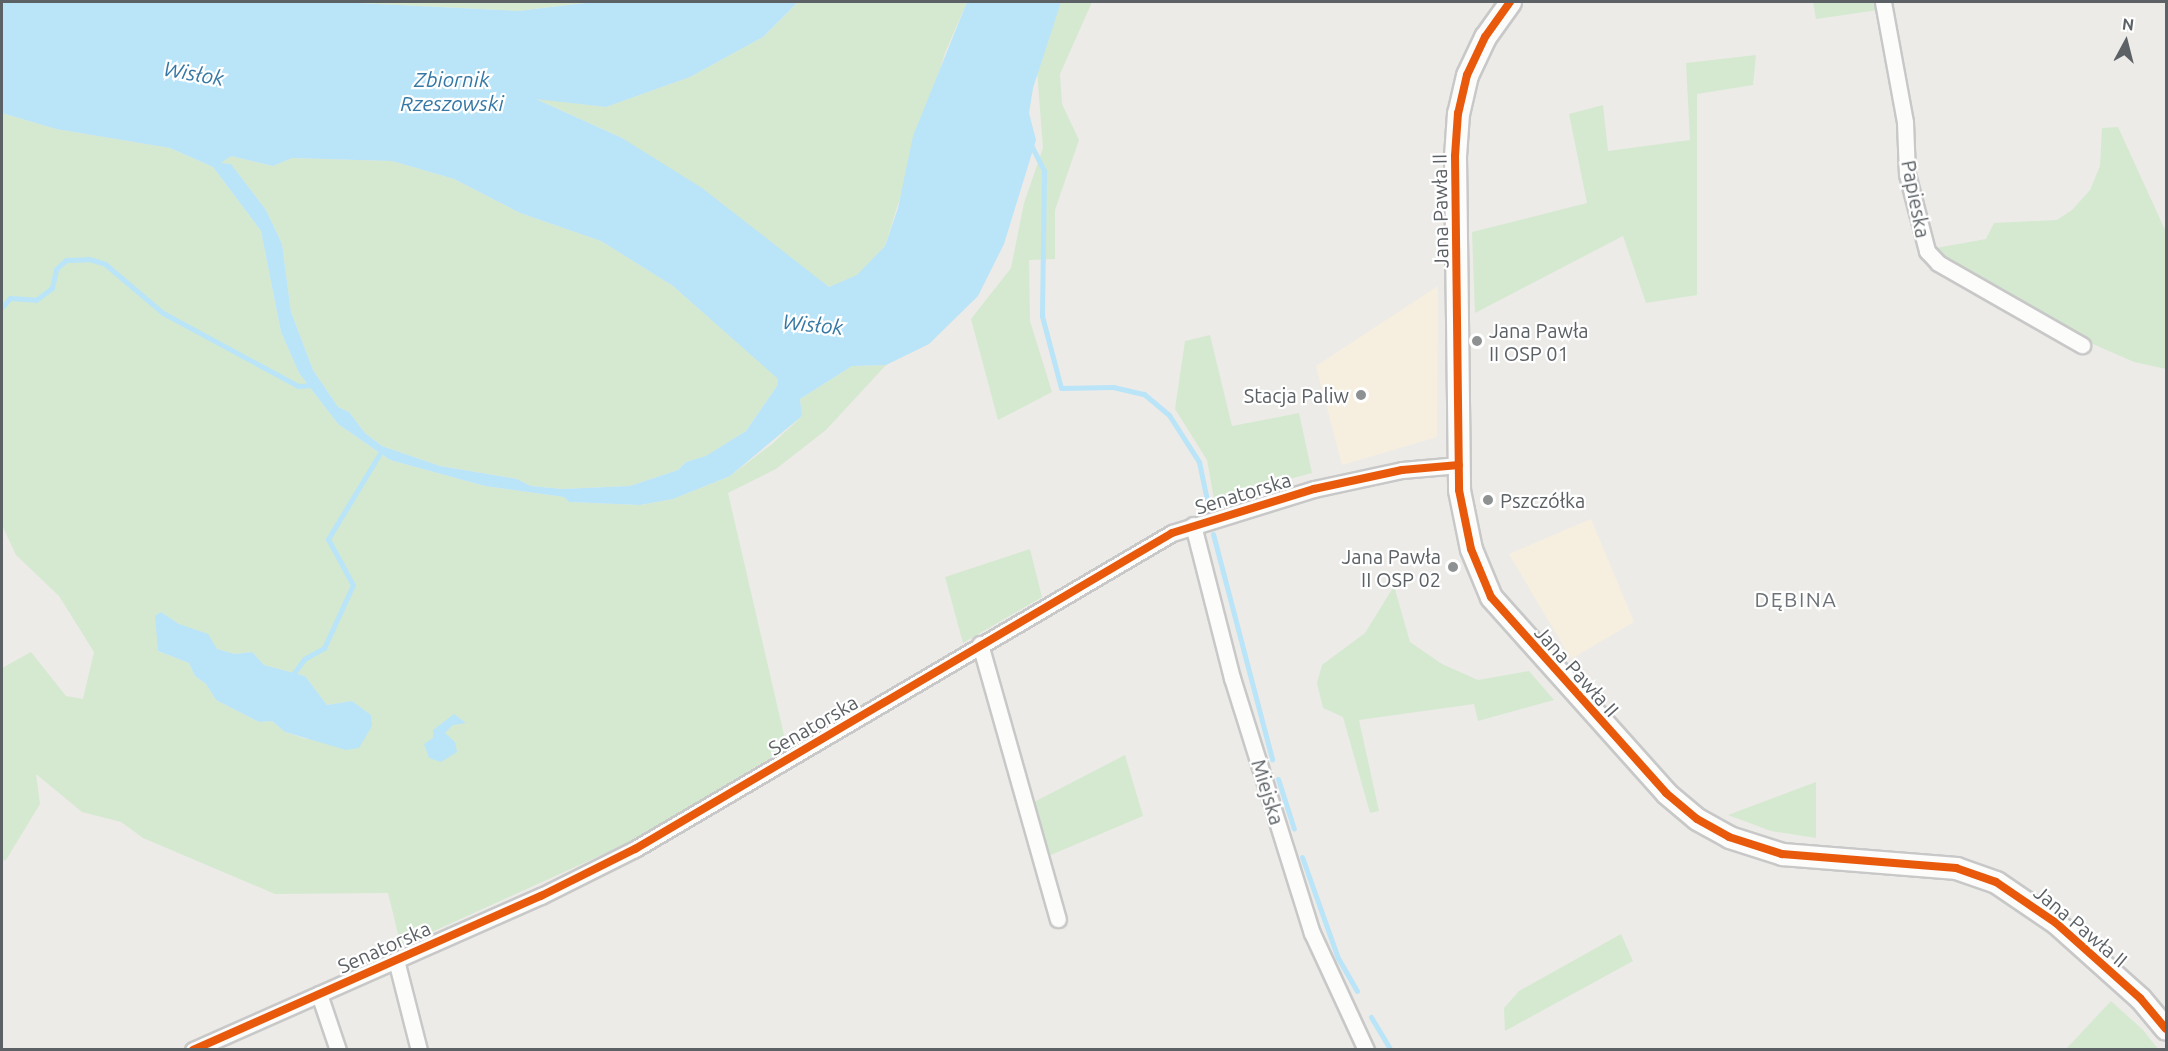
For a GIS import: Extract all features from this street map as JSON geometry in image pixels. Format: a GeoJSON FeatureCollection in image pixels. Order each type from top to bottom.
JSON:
{"type":"FeatureCollection","features":[{"type":"Feature","properties":{"kind":"street","name":"Jana Pawła II"},"geometry":{"type":"LineString","coordinates":[[1510,2],[1485,37],[1467,75],[1458,113],[1459,465],[1468,540],[1491,597],[1666,793],[1697,819],[1730,837],[1782,854],[1950,868],[1996,882],[2064,929],[2140,998],[2166,1029]]}},
{"type":"Feature","properties":{"kind":"street","name":"Papieska"},"geometry":{"type":"LineString","coordinates":[[1883,2],[1905,122],[1907,174],[1927,251],[1938,263],[2082,345]]}},
{"type":"Feature","properties":{"kind":"street","name":"Senatorska"},"geometry":{"type":"LineString","coordinates":[[193,1050],[396,960],[635,849],[1116,564],[1193,525],[1314,489],[1402,470],[1459,465]]}},
{"type":"Feature","properties":{"kind":"street","name":"Miejska"},"geometry":{"type":"LineString","coordinates":[[1193,525],[1232,678],[1312,933],[1366,1050]]}},
{"type":"Feature","properties":{"kind":"street"},"geometry":{"type":"LineString","coordinates":[[980,644],[1058,919]]}},
{"type":"Feature","properties":{"kind":"street"},"geometry":{"type":"LineString","coordinates":[[396,960],[419,1050]]}},
{"type":"Feature","properties":{"kind":"street"},"geometry":{"type":"LineString","coordinates":[[319,994],[338,1050]]}},
{"type":"Feature","properties":{"kind":"shaded area"},"geometry":{"type":"Polygon","coordinates":[[[1438,286],[1437,437],[1342,465],[1316,366],[1438,286]]]}},
{"type":"Feature","properties":{"kind":"shaded area"},"geometry":{"type":"Polygon","coordinates":[[[1591,519],[1634,622],[1571,659],[1509,554],[1591,519]]]}},
{"type":"Feature","properties":{"kind":"green space"},"geometry":{"type":"Polygon","coordinates":[[[338,2],[592,2],[518,11],[338,2]]]}},
{"type":"Feature","properties":{"kind":"green space"},"geometry":{"type":"Polygon","coordinates":[[[798,2],[967,2],[945,53],[885,246],[857,276],[829,287],[622,138],[534,98],[606,107],[690,77],[763,37],[798,2]]]}},
{"type":"Feature","properties":{"kind":"green space"},"geometry":{"type":"Polygon","coordinates":[[[1061,2],[1092,2],[1060,74],[1062,104],[1079,140],[1055,210],[1055,259],[1029,260],[1030,321],[1052,392],[998,420],[971,319],[1011,268],[1024,203],[1043,148],[1037,70],[1061,2]]]}},
{"type":"Feature","properties":{"kind":"green space"},"geometry":{"type":"Polygon","coordinates":[[[1813,2],[1878,2],[1879,10],[1816,19],[1813,2]]]}},
{"type":"Feature","properties":{"kind":"green space"},"geometry":{"type":"Polygon","coordinates":[[[1756,55],[1753,85],[1697,94],[1697,295],[1646,303],[1623,236],[1475,313],[1472,232],[1587,203],[1569,114],[1603,105],[1608,151],[1690,140],[1686,63],[1756,55]]]}},
{"type":"Feature","properties":{"kind":"green space"},"geometry":{"type":"Polygon","coordinates":[[[2,113],[56,129],[170,148],[213,167],[261,231],[281,332],[299,373],[338,424],[390,460],[485,486],[564,497],[569,502],[640,505],[673,499],[730,476],[772,444],[802,416],[800,399],[852,366],[886,365],[826,430],[776,469],[728,493],[787,748],[628,843],[401,946],[388,893],[275,894],[143,838],[121,822],[82,812],[36,774],[40,804],[6,860],[2,861],[2,668],[31,652],[66,696],[83,699],[94,652],[59,596],[16,555],[2,525],[2,113]],[[161,612],[158,651],[189,663],[195,676],[206,684],[216,700],[259,722],[272,721],[285,732],[306,739],[371,715],[352,701],[327,705],[305,676],[264,665],[252,652],[235,654],[217,649],[161,612]]]}},
{"type":"Feature","properties":{"kind":"green space"},"geometry":{"type":"Polygon","coordinates":[[[2118,127],[2166,232],[2166,369],[2134,362],[2086,341],[1945,261],[1936,248],[1986,239],[1994,223],[2057,220],[2072,210],[2090,190],[2100,166],[2102,128],[2118,127]]]}},
{"type":"Feature","properties":{"kind":"green space"},"geometry":{"type":"Polygon","coordinates":[[[231,156],[273,166],[292,158],[392,161],[454,179],[520,213],[601,241],[673,286],[779,379],[777,386],[746,431],[707,456],[686,462],[678,470],[630,486],[562,489],[531,486],[517,479],[440,466],[382,446],[365,433],[349,412],[338,407],[313,370],[291,312],[282,244],[266,210],[231,164],[221,163],[231,156]]]}},
{"type":"Feature","properties":{"kind":"green space"},"geometry":{"type":"Polygon","coordinates":[[[1210,335],[1232,426],[1299,413],[1312,473],[1214,499],[1207,460],[1175,409],[1185,341],[1210,335]]]}},
{"type":"Feature","properties":{"kind":"green space"},"geometry":{"type":"Polygon","coordinates":[[[1030,549],[1042,597],[963,643],[945,577],[1030,549]]]}},
{"type":"Feature","properties":{"kind":"green space"},"geometry":{"type":"Polygon","coordinates":[[[1394,586],[1410,642],[1442,664],[1478,680],[1529,671],[1554,700],[1478,721],[1474,704],[1359,720],[1379,811],[1370,813],[1343,717],[1323,708],[1317,683],[1322,665],[1365,633],[1394,586]]]}},
{"type":"Feature","properties":{"kind":"green space"},"geometry":{"type":"Polygon","coordinates":[[[1125,755],[1143,816],[1046,857],[1032,803],[1125,755]]]}},
{"type":"Feature","properties":{"kind":"green space"},"geometry":{"type":"Polygon","coordinates":[[[1816,782],[1816,838],[1771,831],[1728,815],[1816,782]]]}},
{"type":"Feature","properties":{"kind":"green space"},"geometry":{"type":"Polygon","coordinates":[[[1621,934],[1633,961],[1505,1031],[1504,1008],[1519,991],[1621,934]]]}},
{"type":"Feature","properties":{"kind":"green space"},"geometry":{"type":"Polygon","coordinates":[[[2111,1001],[2143,1030],[2158,1049],[2066,1049],[2111,1001]]]}},
{"type":"Feature","properties":{"kind":"water","name":"Zbiornik Rzeszowski"},"geometry":{"type":"Polygon","coordinates":[[[2,2],[338,2],[518,11],[593,2],[798,2],[763,37],[690,77],[606,107],[536,99],[622,138],[702,188],[829,287],[857,275],[885,246],[898,208],[913,136],[967,2],[1061,2],[1033,88],[1029,113],[1036,140],[1004,244],[978,296],[929,344],[886,365],[852,366],[800,399],[802,416],[730,476],[673,499],[640,505],[569,502],[564,497],[485,486],[390,460],[338,424],[299,373],[281,332],[261,231],[213,167],[170,148],[56,129],[2,113],[2,2]],[[231,156],[221,163],[231,164],[266,210],[282,244],[291,312],[313,370],[338,407],[349,412],[365,433],[382,446],[440,466],[517,479],[531,486],[562,489],[630,486],[678,470],[686,462],[706,456],[746,431],[777,386],[778,379],[673,286],[601,241],[520,213],[454,179],[392,161],[292,158],[273,166],[231,156]]]}},
{"type":"Feature","properties":{"kind":"water"},"geometry":{"type":"Polygon","coordinates":[[[161,612],[179,624],[208,634],[217,649],[235,654],[252,652],[264,665],[305,676],[327,705],[352,701],[371,715],[372,726],[359,748],[346,750],[285,732],[272,721],[259,722],[216,700],[206,684],[195,676],[189,663],[158,651],[155,616],[161,612]]]}},
{"type":"Feature","properties":{"kind":"water"},"geometry":{"type":"Polygon","coordinates":[[[454,714],[466,723],[453,725],[445,733],[455,742],[457,752],[441,762],[429,758],[424,744],[433,738],[433,730],[454,714]]]}},
{"type":"Feature","properties":{"kind":"waterway"},"geometry":{"type":"LineString","coordinates":[[1030,143],[1044,171],[1042,316],[1061,388],[1113,387],[1144,394],[1169,415],[1199,462],[1208,505]]}},
{"type":"Feature","properties":{"kind":"waterway"},"geometry":{"type":"LineString","coordinates":[[2,307],[10,298],[36,300],[52,288],[56,269],[66,260],[89,259],[105,264],[163,313],[298,386],[314,385]]}},
{"type":"Feature","properties":{"kind":"waterway"},"geometry":{"type":"LineString","coordinates":[[294,673],[304,659],[324,648],[353,585],[328,539],[380,453]]}},
{"type":"Feature","properties":{"kind":"waterway"},"geometry":{"type":"LineString","coordinates":[[1213,534],[1272,759]]}},
{"type":"Feature","properties":{"kind":"waterway"},"geometry":{"type":"LineString","coordinates":[[1278,779],[1294,829]]}},
{"type":"Feature","properties":{"kind":"waterway"},"geometry":{"type":"LineString","coordinates":[[1302,857],[1338,958],[1357,991]]}},
{"type":"Feature","properties":{"kind":"waterway"},"geometry":{"type":"LineString","coordinates":[[1371,1017],[1391,1050]]}},
{"type":"Feature","properties":{"kind":"cycle path"},"geometry":{"type":"LineString","coordinates":[[1510,2],[1485,37],[1467,75],[1458,113],[1455,156],[1459,490],[1471,549],[1491,597],[1666,793],[1697,819],[1729,837],[1782,854],[1956,868],[1996,882],[2056,923],[2140,998],[2166,1029]]}},
{"type":"Feature","properties":{"kind":"cycle path"},"geometry":{"type":"LineString","coordinates":[[193,1050],[541,896],[635,849],[1172,533],[1314,489],[1402,470],[1459,465]]}},
{"type":"Feature","properties":{"kind":"place","name":"Jana Pawła II OSP 01"},"geometry":{"type":"Point","coordinates":[1477,341]}},
{"type":"Feature","properties":{"kind":"place","name":"Stacja Paliw"},"geometry":{"type":"Point","coordinates":[1361,395]}},
{"type":"Feature","properties":{"kind":"place","name":"Pszczółka"},"geometry":{"type":"Point","coordinates":[1488,500]}},
{"type":"Feature","properties":{"kind":"place","name":"Jana Pawła II OSP 02"},"geometry":{"type":"Point","coordinates":[1453,567]}},
{"type":"Feature","properties":{"kind":"district","name":"DĘBINA"},"geometry":{"type":"Point","coordinates":[1796,599]}},
{"type":"Feature","properties":{"kind":"water label","name":"Wisłok"},"geometry":{"type":"Point","coordinates":[194,73]}},
{"type":"Feature","properties":{"kind":"water label","name":"Wisłok"},"geometry":{"type":"Point","coordinates":[813,324]}}]}
